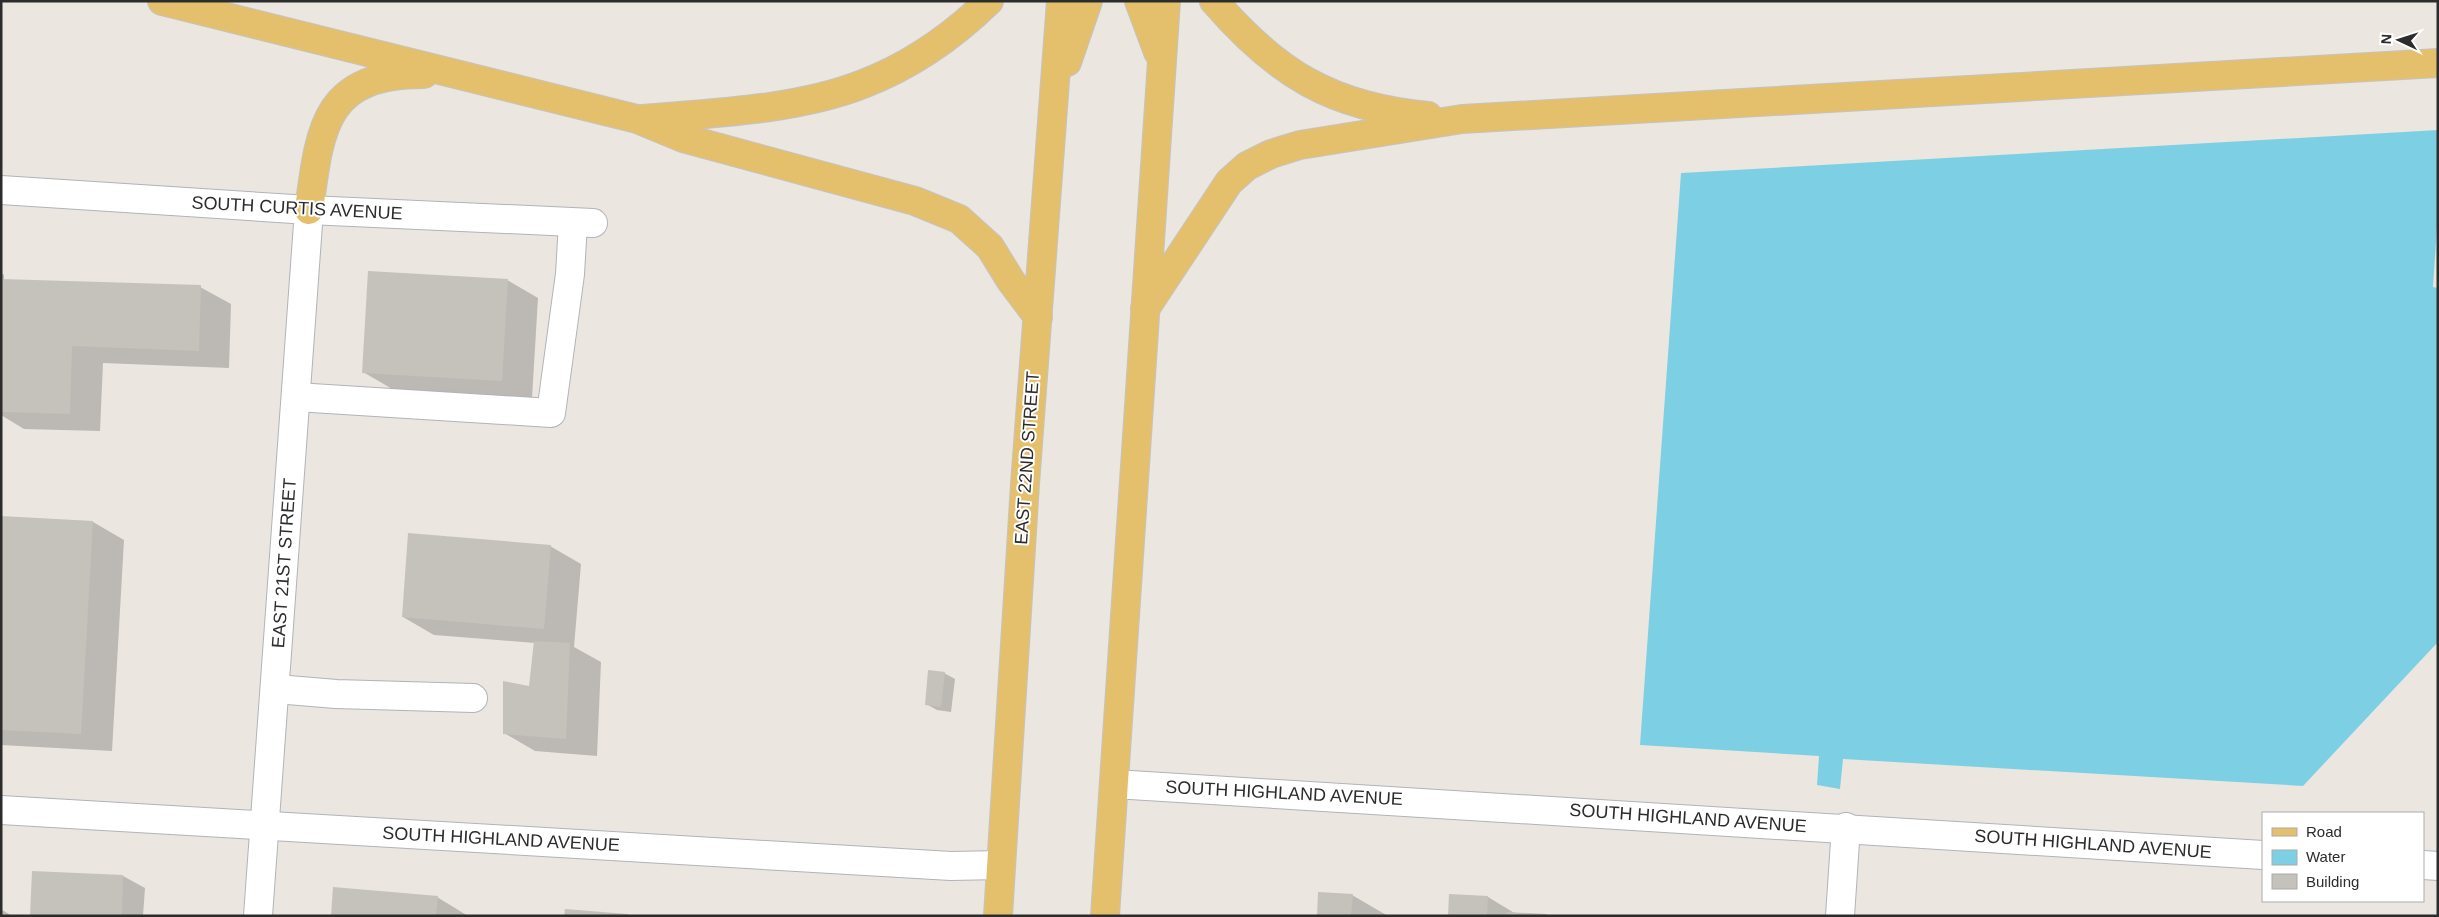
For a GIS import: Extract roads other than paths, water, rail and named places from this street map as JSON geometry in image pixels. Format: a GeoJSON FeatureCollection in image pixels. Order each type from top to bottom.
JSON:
{"type":"FeatureCollection","features":[{"type":"Feature","properties":{"kind":"main road"},"geometry":{"type":"LineString","coordinates":[[162,1],[636,119],[683,138],[915,201],[959,219],[990,246],[1011,281],[1038,317]]}},
{"type":"Feature","properties":{"kind":"main road"},"geometry":{"type":"LineString","coordinates":[[636,119],[790,104],[863,84],[948,38],[989,1]]}},
{"type":"Feature","properties":{"kind":"main road","name":"EAST 22ND STREET"},"geometry":{"type":"LineString","coordinates":[[998,916],[1061,1]]}},
{"type":"Feature","properties":{"kind":"main road"},"geometry":{"type":"LineString","coordinates":[[1056,94],[1088,1]]}},
{"type":"Feature","properties":{"kind":"main road"},"geometry":{"type":"LineString","coordinates":[[1139,1],[1162,63]]}},
{"type":"Feature","properties":{"kind":"main road"},"geometry":{"type":"LineString","coordinates":[[1105,916],[1166,1]]}},
{"type":"Feature","properties":{"kind":"main road"},"geometry":{"type":"LineString","coordinates":[[1214,1],[1248,39],[1275,62],[1332,95],[1358,104],[1403,114],[1462,119]]}},
{"type":"Feature","properties":{"kind":"main road"},"geometry":{"type":"LineString","coordinates":[[1144,309],[1228,182],[1247,166],[1271,154],[1300,145],[1462,119],[2438,64]]}},
{"type":"Feature","properties":{"kind":"main road"},"geometry":{"type":"LineString","coordinates":[[309,210],[322,130],[336,106],[354,90],[373,80],[395,75],[454,74]]}},
{"type":"Feature","properties":{"kind":"street","name":"SOUTH CURTIS AVENUE"},"geometry":{"type":"LineString","coordinates":[[1,190],[309,210],[583,223],[570,274],[551,413],[296,397]]}},
{"type":"Feature","properties":{"kind":"street","name":"EAST 21ST STREET"},"geometry":{"type":"LineString","coordinates":[[258,916],[276,689],[309,210]]}},
{"type":"Feature","properties":{"kind":"street"},"geometry":{"type":"LineString","coordinates":[[276,689],[336,694],[473,698]]}},
{"type":"Feature","properties":{"kind":"street","name":"SOUTH HIGHLAND AVENUE"},"geometry":{"type":"LineString","coordinates":[[1114,784],[2262,855]]}},
{"type":"Feature","properties":{"kind":"street","name":"SOUTH HIGHLAND AVENUE"},"geometry":{"type":"LineString","coordinates":[[1,810],[951,866],[1001,865]]}},
{"type":"Feature","properties":{"kind":"street"},"geometry":{"type":"LineString","coordinates":[[1840,916],[1846,828]]}},
{"type":"Feature","properties":{"kind":"street"},"geometry":{"type":"LineString","coordinates":[[2424,865],[2438,866]]}},
{"type":"Feature","properties":{"kind":"water"},"geometry":{"type":"Polygon","coordinates":[[[2438,130],[2438,212],[2433,287],[2438,288],[2438,642],[2303,786],[1843,759],[1840,789],[1817,785],[1819,756],[1640,745],[1681,173],[2438,130]]]}}]}
